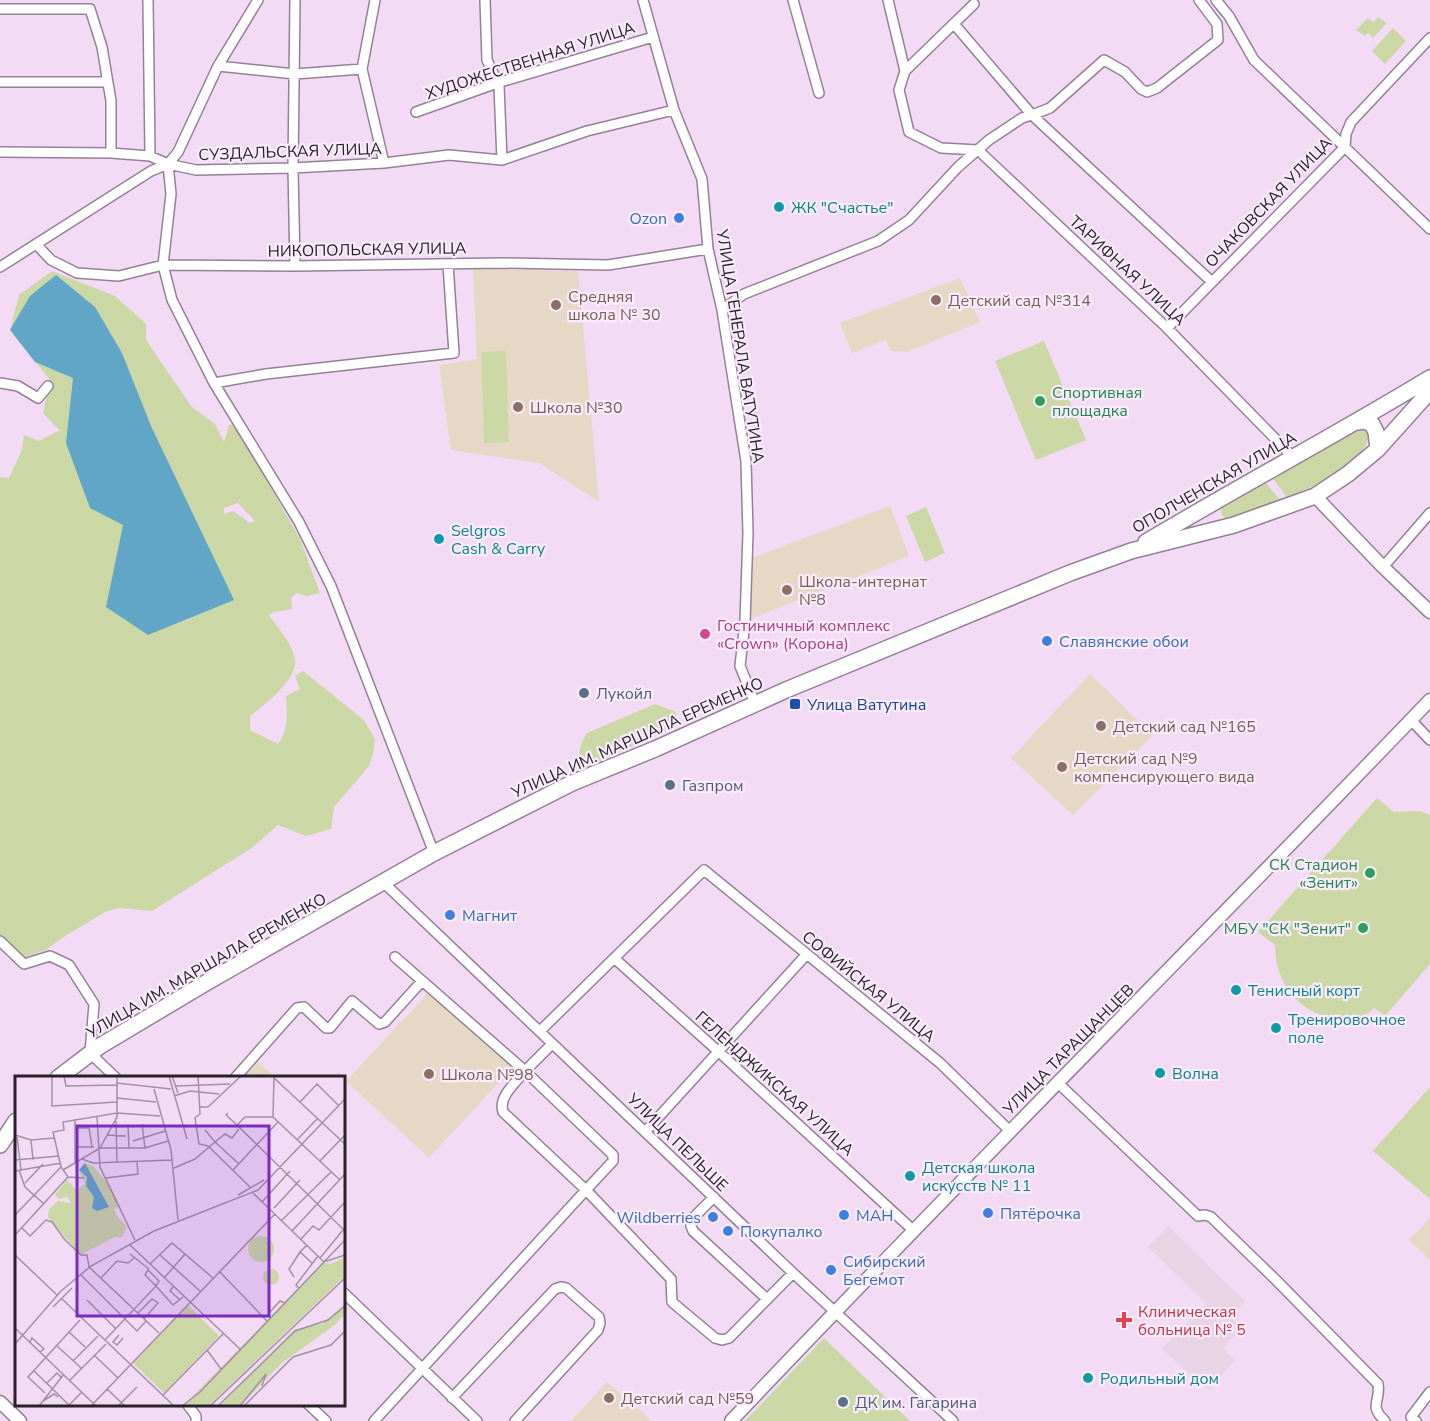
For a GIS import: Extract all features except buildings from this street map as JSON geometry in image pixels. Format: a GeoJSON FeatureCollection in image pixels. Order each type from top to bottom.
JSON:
{"type":"FeatureCollection","features":[{"type":"Feature","properties":{"kind":"highway","name":"ОПОЛЧЕНСКАЯ УЛИЦА"},"geometry":{"type":"LineString","coordinates":[[1131,551],[1430,378]]}},
{"type":"Feature","properties":{"kind":"highway","name":"ОПОЛЧЕНСКАЯ УЛИЦА"},"geometry":{"type":"LineString","coordinates":[[1131,551],[1234,525],[1315,496],[1348,474],[1378,449],[1430,391]]}},
{"type":"Feature","properties":{"kind":"highway"},"geometry":{"type":"LineString","coordinates":[[1357,422],[1364,421],[1372,424],[1376,432],[1378,449]]}},
{"type":"Feature","properties":{"kind":"highway"},"geometry":{"type":"LineString","coordinates":[[1221,498],[1216,505],[1218,518],[1225,524],[1234,525]]}},
{"type":"Feature","properties":{"kind":"highway","name":"УЛИЦА ИМ. МАРШАЛА ЕРЕМЕНКО"},"geometry":{"type":"LineString","coordinates":[[59,1076],[90,1053],[209,981],[434,854],[572,783],[655,749],[755,703],[1070,573],[1131,551]]}},
{"type":"Feature","properties":{"kind":"highway"},"geometry":{"type":"LineString","coordinates":[[0,1124],[15,1114]]}},
{"type":"Feature","properties":{"kind":"highway"},"geometry":{"type":"LineString","coordinates":[[0,1145],[15,1122]]}},
{"type":"Feature","properties":{"kind":"street"},"geometry":{"type":"LineString","coordinates":[[148,0],[150,156]]}},
{"type":"Feature","properties":{"kind":"street"},"geometry":{"type":"LineString","coordinates":[[0,267],[151,171],[168,164],[178,152],[218,66],[258,0]]}},
{"type":"Feature","properties":{"kind":"street"},"geometry":{"type":"LineString","coordinates":[[295,0],[293,168],[295,266]]}},
{"type":"Feature","properties":{"kind":"street"},"geometry":{"type":"LineString","coordinates":[[375,0],[362,69],[384,163]]}},
{"type":"Feature","properties":{"kind":"street"},"geometry":{"type":"LineString","coordinates":[[485,0],[487,60],[498,82],[502,160],[587,131],[674,110]]}},
{"type":"Feature","properties":{"kind":"street","name":"УЛИЦА ГЕНЕРАЛА ВАТУТИНА"},"geometry":{"type":"LineString","coordinates":[[642,0],[674,110],[702,179],[708,249],[722,310],[746,461],[748,533],[745,622],[740,666],[755,703]]}},
{"type":"Feature","properties":{"kind":"street"},"geometry":{"type":"LineString","coordinates":[[792,0],[819,93]]}},
{"type":"Feature","properties":{"kind":"street"},"geometry":{"type":"LineString","coordinates":[[888,0],[905,71],[900,90],[909,132],[941,148],[978,150]]}},
{"type":"Feature","properties":{"kind":"street"},"geometry":{"type":"LineString","coordinates":[[722,310],[744,294],[878,241],[909,220],[957,167],[989,140],[1022,118],[1050,108],[1104,60],[1125,72],[1141,89],[1147,92],[1157,88],[1218,40],[1217,24],[1199,0]]}},
{"type":"Feature","properties":{"kind":"street"},"geometry":{"type":"LineString","coordinates":[[1216,0],[1229,16],[1254,60],[1430,229]]}},
{"type":"Feature","properties":{"kind":"street"},"geometry":{"type":"LineString","coordinates":[[905,71],[974,4]]}},
{"type":"Feature","properties":{"kind":"street"},"geometry":{"type":"LineString","coordinates":[[0,9],[90,9],[102,47],[106,82],[111,101],[111,153]]}},
{"type":"Feature","properties":{"kind":"street"},"geometry":{"type":"LineString","coordinates":[[954,24],[1032,115],[1212,282]]}},
{"type":"Feature","properties":{"kind":"street","name":"ХУДОЖЕСТВЕННАЯ УЛИЦА"},"geometry":{"type":"LineString","coordinates":[[416,112],[498,82],[653,37]]}},
{"type":"Feature","properties":{"kind":"street","name":"ОЧАКОВСКАЯ УЛИЦА"},"geometry":{"type":"LineString","coordinates":[[1167,328],[1345,147],[1346,134],[1351,122],[1430,38]]}},
{"type":"Feature","properties":{"kind":"street"},"geometry":{"type":"LineString","coordinates":[[218,66],[295,74],[362,69]]}},
{"type":"Feature","properties":{"kind":"street"},"geometry":{"type":"LineString","coordinates":[[0,82],[106,82]]}},
{"type":"Feature","properties":{"kind":"street","name":"ТАРИФНАЯ УЛИЦА"},"geometry":{"type":"LineString","coordinates":[[978,150],[1167,328],[1293,457]]}},
{"type":"Feature","properties":{"kind":"street","name":"СУЗДАЛЬСКАЯ УЛИЦА"},"geometry":{"type":"LineString","coordinates":[[0,152],[111,153],[150,156],[168,164],[196,170],[384,163],[449,154],[502,160]]}},
{"type":"Feature","properties":{"kind":"street"},"geometry":{"type":"LineString","coordinates":[[168,164],[171,194],[163,265],[172,300],[214,383],[299,522],[331,586],[434,854]]}},
{"type":"Feature","properties":{"kind":"street","name":"НИКОПОЛЬСКАЯ УЛИЦА"},"geometry":{"type":"LineString","coordinates":[[36,244],[51,260],[77,273],[119,276],[163,265],[608,265],[708,249]]}},
{"type":"Feature","properties":{"kind":"street"},"geometry":{"type":"LineString","coordinates":[[214,383],[266,374],[454,353],[448,264]]}},
{"type":"Feature","properties":{"kind":"street"},"geometry":{"type":"LineString","coordinates":[[0,383],[18,386],[38,398],[48,386]]}},
{"type":"Feature","properties":{"kind":"street"},"geometry":{"type":"LineString","coordinates":[[1315,496],[1430,612]]}},
{"type":"Feature","properties":{"kind":"street"},"geometry":{"type":"LineString","coordinates":[[1383,567],[1430,513]]}},
{"type":"Feature","properties":{"kind":"street","name":"УЛИЦА ТАРАЩАНЦЕВ"},"geometry":{"type":"LineString","coordinates":[[731,1421],[835,1311],[1430,700]]}},
{"type":"Feature","properties":{"kind":"street"},"geometry":{"type":"LineString","coordinates":[[1411,720],[1430,740]]}},
{"type":"Feature","properties":{"kind":"street","name":"СОФИЙСКАЯ УЛИЦА"},"geometry":{"type":"LineString","coordinates":[[614,958],[704,870],[940,1063],[1010,1131]]}},
{"type":"Feature","properties":{"kind":"street","name":"УЛИЦА ПЕЛЬШЕ"},"geometry":{"type":"LineString","coordinates":[[384,883],[792,1273],[953,1421]]}},
{"type":"Feature","properties":{"kind":"street"},"geometry":{"type":"LineString","coordinates":[[0,941],[24,964],[50,956],[69,965],[94,1004],[90,1053],[115,1076]]}},
{"type":"Feature","properties":{"kind":"street"},"geometry":{"type":"LineString","coordinates":[[645,1132],[807,954]]}},
{"type":"Feature","properties":{"kind":"street"},"geometry":{"type":"LineString","coordinates":[[374,1421],[613,1161],[613,1155],[525,1071],[395,957]]}},
{"type":"Feature","properties":{"kind":"street"},"geometry":{"type":"LineString","coordinates":[[540,1031],[614,958]]}},
{"type":"Feature","properties":{"kind":"street","name":"ГЕЛЕНДЖИКСКАЯ УЛИЦА"},"geometry":{"type":"LineString","coordinates":[[614,958],[914,1231]]}},
{"type":"Feature","properties":{"kind":"street"},"geometry":{"type":"LineString","coordinates":[[236,1076],[297,1008],[304,1007],[326,1028],[330,1028],[352,1001],[380,1024],[385,1022],[422,981]]}},
{"type":"Feature","properties":{"kind":"street"},"geometry":{"type":"LineString","coordinates":[[551,1042],[550,1046],[502,1099],[503,1112],[586,1190],[671,1279],[672,1302],[715,1338],[722,1340],[729,1338],[792,1273]]}},
{"type":"Feature","properties":{"kind":"street"},"geometry":{"type":"LineString","coordinates":[[1058,1083],[1198,1216],[1211,1217],[1378,1384],[1380,1393],[1375,1402],[1377,1413],[1385,1421]]}},
{"type":"Feature","properties":{"kind":"street"},"geometry":{"type":"LineString","coordinates":[[714,1197],[691,1220],[693,1231],[767,1299]]}},
{"type":"Feature","properties":{"kind":"street"},"geometry":{"type":"LineString","coordinates":[[452,1398],[555,1289],[566,1288],[599,1317],[598,1330],[515,1421]]}},
{"type":"Feature","properties":{"kind":"street"},"geometry":{"type":"LineString","coordinates":[[345,1294],[477,1421]]}},
{"type":"Feature","properties":{"kind":"street"},"geometry":{"type":"LineString","coordinates":[[1416,1421],[1411,1417],[1430,1392]]}},
{"type":"Feature","properties":{"kind":"street"},"geometry":{"type":"LineString","coordinates":[[0,1402],[20,1421]]}},
{"type":"Feature","properties":{"kind":"street"},"geometry":{"type":"LineString","coordinates":[[189,1406],[196,1416],[196,1421]]}},
{"type":"Feature","properties":{"kind":"street"},"geometry":{"type":"LineString","coordinates":[[310,1406],[326,1421]]}},
{"type":"Feature","properties":{"kind":"shaded area","name":"Школа №30"},"geometry":{"type":"Polygon","coordinates":[[[473,269],[578,271],[599,502],[539,463],[451,450],[439,365],[477,359],[473,269]]]}},
{"type":"Feature","properties":{"kind":"shaded area","name":"Детский сад №314"},"geometry":{"type":"Polygon","coordinates":[[[960,278],[980,322],[907,352],[891,351],[886,340],[852,353],[840,323],[960,278]]]}},
{"type":"Feature","properties":{"kind":"shaded area","name":"Школа-интернат №8"},"geometry":{"type":"Polygon","coordinates":[[[890,506],[909,556],[748,620],[749,559],[890,506]]]}},
{"type":"Feature","properties":{"kind":"shaded area"},"geometry":{"type":"Polygon","coordinates":[[[1090,674],[1153,735],[1073,815],[1011,758],[1090,674]]]}},
{"type":"Feature","properties":{"kind":"shaded area","name":"Школа №98"},"geometry":{"type":"Polygon","coordinates":[[[431,990],[513,1067],[429,1158],[346,1081],[431,990]]]}},
{"type":"Feature","properties":{"kind":"shaded area"},"geometry":{"type":"Polygon","coordinates":[[[258,1062],[274,1076],[245,1076],[258,1062]]]}},
{"type":"Feature","properties":{"kind":"shaded area"},"geometry":{"type":"Polygon","coordinates":[[[1430,1218],[1430,1260],[1409,1240],[1430,1218]]]}},
{"type":"Feature","properties":{"kind":"shaded area"},"geometry":{"type":"Polygon","coordinates":[[[1168,1226],[1245,1301],[1230,1317],[1242,1328],[1223,1348],[1235,1360],[1208,1390],[1162,1349],[1206,1303],[1148,1247],[1168,1226]]]}},
{"type":"Feature","properties":{"kind":"shaded area","name":"Детский сад №59"},"geometry":{"type":"Polygon","coordinates":[[[607,1382],[643,1413],[651,1421],[571,1421],[607,1382]]]}},
{"type":"Feature","properties":{"kind":"green space"},"geometry":{"type":"Polygon","coordinates":[[[1378,17],[1387,23],[1373,38],[1368,33],[1365,36],[1356,30],[1368,18],[1373,22],[1378,17]]]}},
{"type":"Feature","properties":{"kind":"green space"},"geometry":{"type":"Polygon","coordinates":[[[1393,28],[1406,41],[1385,64],[1372,51],[1393,28]]]}},
{"type":"Feature","properties":{"kind":"green space"},"geometry":{"type":"Polygon","coordinates":[[[52,271],[115,296],[146,324],[146,340],[192,407],[215,424],[224,442],[229,425],[232,425],[246,444],[300,539],[320,593],[306,596],[297,593],[291,598],[292,609],[269,615],[291,647],[295,666],[292,675],[279,691],[250,716],[250,730],[278,744],[286,727],[286,696],[300,689],[295,676],[303,671],[364,720],[375,739],[369,766],[334,807],[331,829],[306,836],[278,825],[253,847],[152,911],[119,908],[105,912],[46,950],[18,959],[0,941],[0,477],[9,478],[22,450],[24,435],[39,441],[60,430],[43,413],[50,380],[10,330],[19,295],[52,271]],[[238,503],[224,508],[224,514],[233,511],[250,523],[255,521],[238,503]]]}},
{"type":"Feature","properties":{"kind":"green space","name":"Спортивная площадка"},"geometry":{"type":"Polygon","coordinates":[[[1044,341],[1086,440],[1036,460],[995,361],[1044,341]]]}},
{"type":"Feature","properties":{"kind":"green space"},"geometry":{"type":"Polygon","coordinates":[[[506,351],[509,442],[484,443],[481,352],[506,351]]]}},
{"type":"Feature","properties":{"kind":"green space"},"geometry":{"type":"Polygon","coordinates":[[[1365,428],[1369,435],[1365,446],[1358,456],[1336,474],[1287,497],[1273,479],[1359,429],[1365,428]]]}},
{"type":"Feature","properties":{"kind":"green space"},"geometry":{"type":"Polygon","coordinates":[[[1266,483],[1280,500],[1230,520],[1222,516],[1221,509],[1266,483]]]}},
{"type":"Feature","properties":{"kind":"green space"},"geometry":{"type":"Polygon","coordinates":[[[926,507],[945,553],[925,562],[906,516],[926,507]]]}},
{"type":"Feature","properties":{"kind":"green space"},"geometry":{"type":"Polygon","coordinates":[[[655,704],[674,711],[678,718],[677,725],[585,768],[581,767],[580,750],[587,733],[655,704]]]}},
{"type":"Feature","properties":{"kind":"green space","name":"СК Стадион «Зенит»"},"geometry":{"type":"Polygon","coordinates":[[[1377,798],[1394,812],[1419,811],[1430,815],[1430,964],[1385,1016],[1374,1008],[1366,1015],[1356,1019],[1335,1019],[1310,1010],[1291,994],[1279,972],[1275,945],[1258,932],[1377,798]]]}},
{"type":"Feature","properties":{"kind":"green space"},"geometry":{"type":"Polygon","coordinates":[[[1430,1087],[1430,1199],[1373,1151],[1430,1087]]]}},
{"type":"Feature","properties":{"kind":"green space"},"geometry":{"type":"Polygon","coordinates":[[[824,1338],[910,1421],[745,1421],[824,1338]]]}},
{"type":"Feature","properties":{"kind":"water"},"geometry":{"type":"Polygon","coordinates":[[[56,275],[95,307],[122,353],[151,426],[234,600],[148,635],[106,607],[123,525],[90,508],[66,443],[73,378],[35,362],[10,330],[30,296],[56,275]]]}},
{"type":"Feature","properties":{"kind":"place","name":"ЖК \"Счастье\""},"geometry":{"type":"Point","coordinates":[779,207]}},
{"type":"Feature","properties":{"kind":"place","name":"Ozon"},"geometry":{"type":"Point","coordinates":[679,218]}},
{"type":"Feature","properties":{"kind":"place","name":"Детский сад №314"},"geometry":{"type":"Point","coordinates":[936,300]}},
{"type":"Feature","properties":{"kind":"place","name":"Средняя школа № 30"},"geometry":{"type":"Point","coordinates":[556,305]}},
{"type":"Feature","properties":{"kind":"place","name":"Спортивная площадка"},"geometry":{"type":"Point","coordinates":[1040,401]}},
{"type":"Feature","properties":{"kind":"place","name":"Школа №30"},"geometry":{"type":"Point","coordinates":[518,407]}},
{"type":"Feature","properties":{"kind":"place","name":"Selgros Cash & Carry"},"geometry":{"type":"Point","coordinates":[439,539]}},
{"type":"Feature","properties":{"kind":"place","name":"Школа-интернат №8"},"geometry":{"type":"Point","coordinates":[787,590]}},
{"type":"Feature","properties":{"kind":"place","name":"Гостиничный комплекс «Crown» (Корона)"},"geometry":{"type":"Point","coordinates":[705,634]}},
{"type":"Feature","properties":{"kind":"place","name":"Славянские обои"},"geometry":{"type":"Point","coordinates":[1047,641]}},
{"type":"Feature","properties":{"kind":"place","name":"Лукойл"},"geometry":{"type":"Point","coordinates":[584,693]}},
{"type":"Feature","properties":{"kind":"place","name":"Улица Ватутина"},"geometry":{"type":"Point","coordinates":[795,704]}},
{"type":"Feature","properties":{"kind":"place","name":"Детский сад №165"},"geometry":{"type":"Point","coordinates":[1101,726]}},
{"type":"Feature","properties":{"kind":"place","name":"Детский сад №9 компенсирующего вида"},"geometry":{"type":"Point","coordinates":[1062,767]}},
{"type":"Feature","properties":{"kind":"place","name":"Газпром"},"geometry":{"type":"Point","coordinates":[670,785]}},
{"type":"Feature","properties":{"kind":"place","name":"СК Стадион «Зенит»"},"geometry":{"type":"Point","coordinates":[1370,873]}},
{"type":"Feature","properties":{"kind":"place","name":"Магнит"},"geometry":{"type":"Point","coordinates":[450,915]}},
{"type":"Feature","properties":{"kind":"place","name":"МБУ \"СК \"Зенит\""},"geometry":{"type":"Point","coordinates":[1363,928]}},
{"type":"Feature","properties":{"kind":"place","name":"Тенисный корт"},"geometry":{"type":"Point","coordinates":[1236,990]}},
{"type":"Feature","properties":{"kind":"place","name":"Тренировочное поле"},"geometry":{"type":"Point","coordinates":[1276,1028]}},
{"type":"Feature","properties":{"kind":"place","name":"Волна"},"geometry":{"type":"Point","coordinates":[1160,1073]}},
{"type":"Feature","properties":{"kind":"place","name":"Школа №98"},"geometry":{"type":"Point","coordinates":[429,1074]}},
{"type":"Feature","properties":{"kind":"place","name":"Детская школа искусств № 11"},"geometry":{"type":"Point","coordinates":[910,1176]}},
{"type":"Feature","properties":{"kind":"place","name":"Пятёрочка"},"geometry":{"type":"Point","coordinates":[988,1213]}},
{"type":"Feature","properties":{"kind":"place","name":"МАН"},"geometry":{"type":"Point","coordinates":[844,1215]}},
{"type":"Feature","properties":{"kind":"place","name":"Wildberries"},"geometry":{"type":"Point","coordinates":[713,1217]}},
{"type":"Feature","properties":{"kind":"place","name":"Покупалко"},"geometry":{"type":"Point","coordinates":[728,1231]}},
{"type":"Feature","properties":{"kind":"place","name":"Сибирский Бегемот"},"geometry":{"type":"Point","coordinates":[831,1270]}},
{"type":"Feature","properties":{"kind":"place","name":"Клиническая больница № 5"},"geometry":{"type":"Point","coordinates":[1124,1320]}},
{"type":"Feature","properties":{"kind":"place","name":"Родильный дом"},"geometry":{"type":"Point","coordinates":[1088,1378]}},
{"type":"Feature","properties":{"kind":"place","name":"Детский сад №59"},"geometry":{"type":"Point","coordinates":[609,1398]}},
{"type":"Feature","properties":{"kind":"place","name":"ДК им. Гагарина"},"geometry":{"type":"Point","coordinates":[843,1402]}}]}
